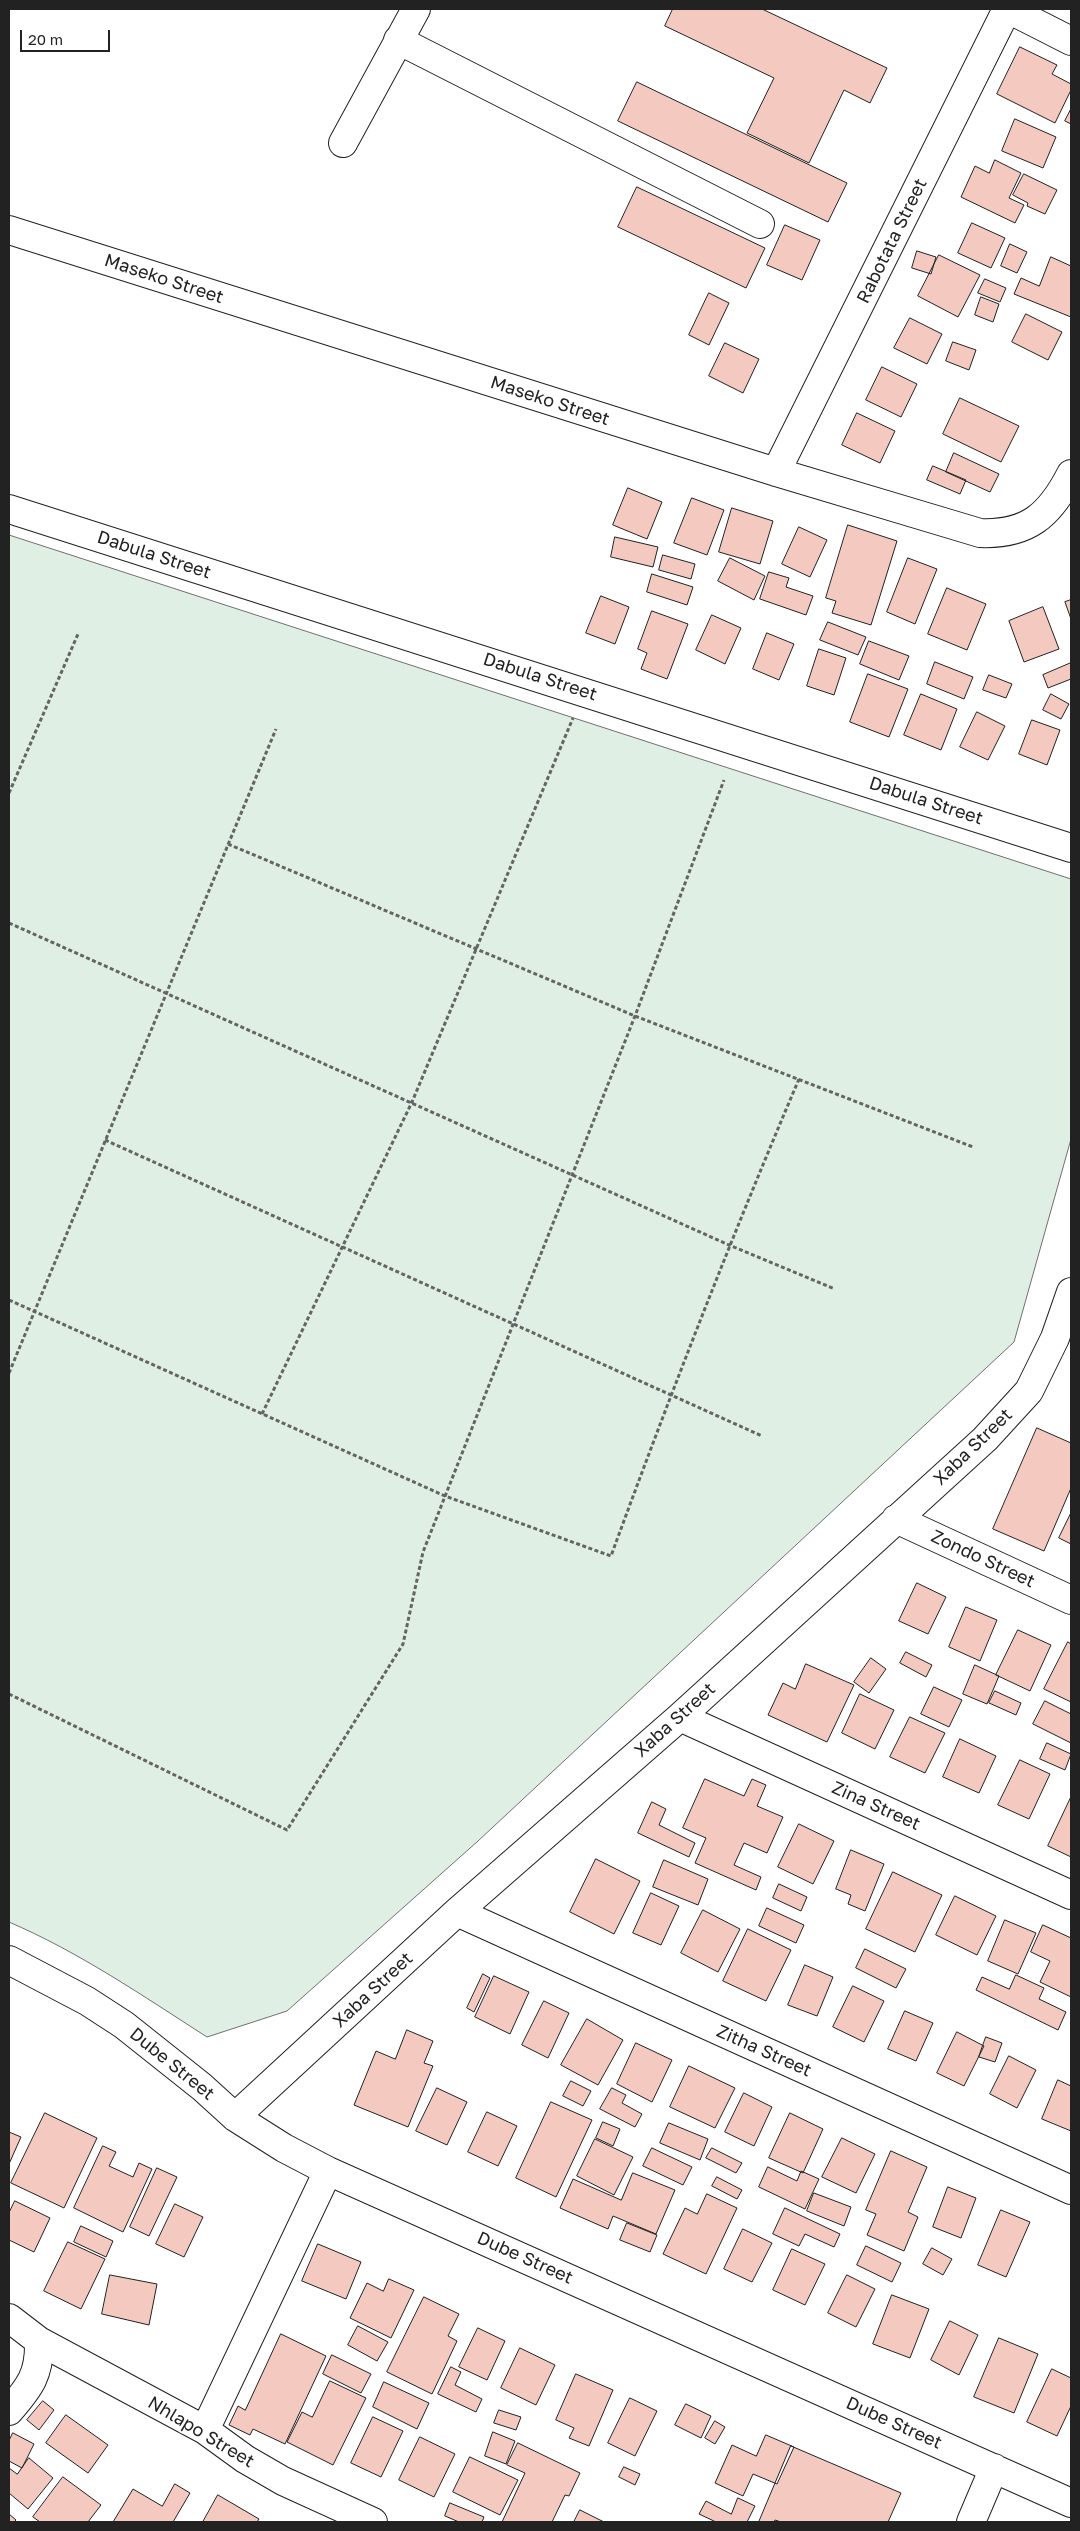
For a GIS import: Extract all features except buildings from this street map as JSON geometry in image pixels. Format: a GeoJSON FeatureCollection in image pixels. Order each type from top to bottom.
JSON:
{"type":"FeatureCollection","features":[{"type":"Feature","properties":{"kind":"street"},"geometry":{"type":"LineString","coordinates":[[343,143],[416,9]]}},
{"type":"Feature","properties":{"kind":"street"},"geometry":{"type":"LineString","coordinates":[[1007,9],[1071,41]]}},
{"type":"Feature","properties":{"kind":"street","name":"Rabotata Street"},"geometry":{"type":"LineString","coordinates":[[776,472],[1007,9]]}},
{"type":"Feature","properties":{"kind":"street"},"geometry":{"type":"LineString","coordinates":[[398,40],[760,224]]}},
{"type":"Feature","properties":{"kind":"street","name":"Maseko Street"},"geometry":{"type":"LineString","coordinates":[[9,230],[776,472],[980,533],[1012,531],[1043,515],[1056,501],[1071,474]]}},
{"type":"Feature","properties":{"kind":"street","name":"Dabula Street"},"geometry":{"type":"LineString","coordinates":[[9,509],[1071,848]]}},
{"type":"Feature","properties":{"kind":"street","name":"Xaba Street"},"geometry":{"type":"LineString","coordinates":[[235,2117],[457,1912],[680,1717],[985,1439],[1029,1391],[1070,1303]]}},
{"type":"Feature","properties":{"kind":"street","name":"Zondo Street"},"geometry":{"type":"LineString","coordinates":[[896,1519],[1071,1600]]}},
{"type":"Feature","properties":{"kind":"street","name":"Zina Street"},"geometry":{"type":"LineString","coordinates":[[680,1717],[1071,1894]]}},
{"type":"Feature","properties":{"kind":"street","name":"Zitha Street"},"geometry":{"type":"LineString","coordinates":[[457,1912],[1071,2190]]}},
{"type":"Feature","properties":{"kind":"street","name":"Dube Street"},"geometry":{"type":"LineString","coordinates":[[9,1960],[87,2001],[124,2025],[202,2087],[235,2117],[284,2148],[328,2171],[1071,2503]]}},
{"type":"Feature","properties":{"kind":"street"},"geometry":{"type":"LineString","coordinates":[[205,2430],[328,2171]]}},
{"type":"Feature","properties":{"kind":"street","name":"Nhlapo Street"},"geometry":{"type":"LineString","coordinates":[[9,2318],[39,2341],[205,2430],[260,2468],[360,2520]]}},
{"type":"Feature","properties":{"kind":"street"},"geometry":{"type":"LineString","coordinates":[[9,2411],[22,2396],[36,2373],[40,2361],[39,2341]]}},
{"type":"Feature","properties":{"kind":"street"},"geometry":{"type":"LineString","coordinates":[[971,2522],[994,2468]]}},
{"type":"Feature","properties":{"kind":"path"},"geometry":{"type":"LineString","coordinates":[[9,793],[78,634]]}},
{"type":"Feature","properties":{"kind":"path"},"geometry":{"type":"LineString","coordinates":[[262,1414],[412,1102],[584,691]]}},
{"type":"Feature","properties":{"kind":"path"},"geometry":{"type":"LineString","coordinates":[[9,1373],[276,729]]}},
{"type":"Feature","properties":{"kind":"path"},"geometry":{"type":"LineString","coordinates":[[9,1694],[287,1830],[403,1644],[423,1552],[635,1016],[724,780]]}},
{"type":"Feature","properties":{"kind":"path"},"geometry":{"type":"LineString","coordinates":[[228,844],[635,1016],[973,1147]]}},
{"type":"Feature","properties":{"kind":"path"},"geometry":{"type":"LineString","coordinates":[[9,923],[729,1244],[835,1288]]}},
{"type":"Feature","properties":{"kind":"path"},"geometry":{"type":"LineString","coordinates":[[9,1300],[445,1496],[611,1556],[670,1394],[729,1244],[799,1079]]}},
{"type":"Feature","properties":{"kind":"path"},"geometry":{"type":"LineString","coordinates":[[105,1140],[762,1436]]}},
{"type":"Feature","properties":{"kind":"green space"},"geometry":{"type":"Polygon","coordinates":[[[9,535],[1071,879],[1071,1139],[1014,1342],[478,1841],[287,2011],[207,2037],[86,1961],[9,1922],[9,535]]]}}]}
